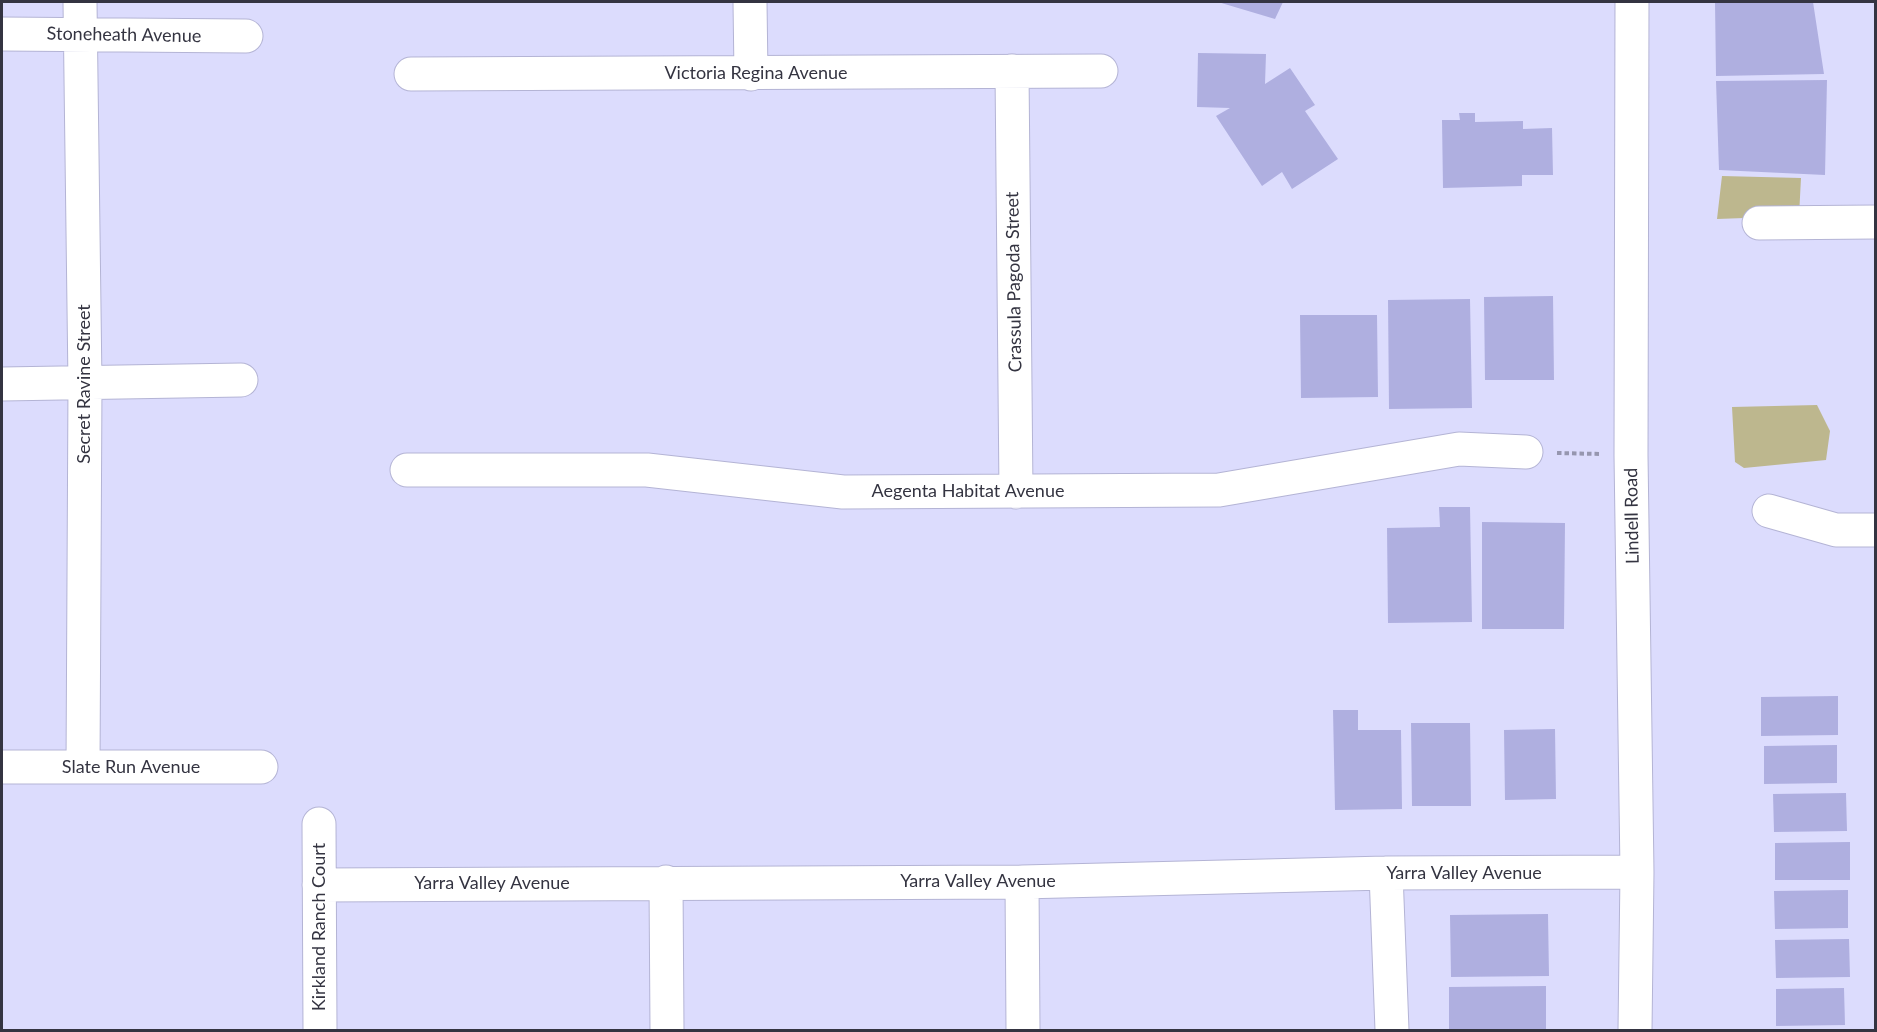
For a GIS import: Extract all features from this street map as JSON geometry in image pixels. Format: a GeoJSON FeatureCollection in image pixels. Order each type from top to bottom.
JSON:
{"type":"FeatureCollection","features":[{"type":"Feature","properties":{"kind":"street","name":"Secret Ravine Street"},"geometry":{"type":"LineString","coordinates":[[80,2],[85,384],[83,767]]}},
{"type":"Feature","properties":{"kind":"street"},"geometry":{"type":"LineString","coordinates":[[750,2],[751,74]]}},
{"type":"Feature","properties":{"kind":"street","name":"Lindell Road"},"geometry":{"type":"LineString","coordinates":[[1632,2],[1631,455],[1637,872],[1635,1030]]}},
{"type":"Feature","properties":{"kind":"street","name":"Stoneheath Avenue"},"geometry":{"type":"LineString","coordinates":[[2,34],[246,36]]}},
{"type":"Feature","properties":{"kind":"street","name":"Crassula Pagoda Street"},"geometry":{"type":"LineString","coordinates":[[1012,71],[1017,492]]}},
{"type":"Feature","properties":{"kind":"street","name":"Victoria Regina Avenue"},"geometry":{"type":"LineString","coordinates":[[411,74],[1101,71]]}},
{"type":"Feature","properties":{"kind":"street"},"geometry":{"type":"LineString","coordinates":[[1760,223],[1875,222]]}},
{"type":"Feature","properties":{"kind":"street"},"geometry":{"type":"LineString","coordinates":[[2,384],[241,380]]}},
{"type":"Feature","properties":{"kind":"street","name":"Aegenta Habitat Avenue"},"geometry":{"type":"LineString","coordinates":[[407,470],[647,470],[843,492],[1219,490],[1459,449],[1526,452]]}},
{"type":"Feature","properties":{"kind":"street"},"geometry":{"type":"LineString","coordinates":[[1769,511],[1836,530],[1875,530]]}},
{"type":"Feature","properties":{"kind":"street","name":"Slate Run Avenue"},"geometry":{"type":"LineString","coordinates":[[2,767],[261,768]]}},
{"type":"Feature","properties":{"kind":"street","name":"Kirkland Ranch Court"},"geometry":{"type":"LineString","coordinates":[[319,824],[320,1030]]}},
{"type":"Feature","properties":{"kind":"street","name":"Yarra Valley Avenue"},"geometry":{"type":"LineString","coordinates":[[319,885],[1022,882],[1386,873],[1637,872]]}},
{"type":"Feature","properties":{"kind":"street"},"geometry":{"type":"LineString","coordinates":[[1386,873],[1392,1030]]}},
{"type":"Feature","properties":{"kind":"street"},"geometry":{"type":"LineString","coordinates":[[666,882],[667,1030]]}},
{"type":"Feature","properties":{"kind":"street"},"geometry":{"type":"LineString","coordinates":[[1022,882],[1023,1030]]}},
{"type":"Feature","properties":{"kind":"path"},"geometry":{"type":"LineString","coordinates":[[1526,452],[1631,455]]}},
{"type":"Feature","properties":{"kind":"shaded area"},"geometry":{"type":"Polygon","coordinates":[[[1722,176],[1801,178],[1799,216],[1717,219],[1722,176]]]}},
{"type":"Feature","properties":{"kind":"shaded area"},"geometry":{"type":"Polygon","coordinates":[[[1817,405],[1830,431],[1826,460],[1744,468],[1735,462],[1732,407],[1817,405]]]}},
{"type":"Feature","properties":{"kind":"building"},"geometry":{"type":"Polygon","coordinates":[[[1218,2],[1283,2],[1275,19],[1218,2]]]}},
{"type":"Feature","properties":{"kind":"building"},"geometry":{"type":"Polygon","coordinates":[[[1715,2],[1813,2],[1824,74],[1716,76],[1715,2]]]}},
{"type":"Feature","properties":{"kind":"building"},"geometry":{"type":"Polygon","coordinates":[[[1198,53],[1266,54],[1265,84],[1290,68],[1315,105],[1305,111],[1338,159],[1292,189],[1282,172],[1262,186],[1216,116],[1230,108],[1197,107],[1198,53]]]}},
{"type":"Feature","properties":{"kind":"building"},"geometry":{"type":"Polygon","coordinates":[[[1827,80],[1825,175],[1719,170],[1716,81],[1827,80]]]}},
{"type":"Feature","properties":{"kind":"building"},"geometry":{"type":"Polygon","coordinates":[[[1459,113],[1475,113],[1475,122],[1523,121],[1523,129],[1552,128],[1553,175],[1522,175],[1522,186],[1443,188],[1442,120],[1460,120],[1459,113]]]}},
{"type":"Feature","properties":{"kind":"building"},"geometry":{"type":"Polygon","coordinates":[[[1553,296],[1554,380],[1485,380],[1484,297],[1553,296]]]}},
{"type":"Feature","properties":{"kind":"building"},"geometry":{"type":"Polygon","coordinates":[[[1470,299],[1472,408],[1389,409],[1388,300],[1470,299]]]}},
{"type":"Feature","properties":{"kind":"building"},"geometry":{"type":"Polygon","coordinates":[[[1300,315],[1377,315],[1378,397],[1301,398],[1300,315]]]}},
{"type":"Feature","properties":{"kind":"building"},"geometry":{"type":"Polygon","coordinates":[[[1439,507],[1470,507],[1472,622],[1388,623],[1387,528],[1440,527],[1439,507]]]}},
{"type":"Feature","properties":{"kind":"building"},"geometry":{"type":"Polygon","coordinates":[[[1482,522],[1565,523],[1564,629],[1482,629],[1482,522]]]}},
{"type":"Feature","properties":{"kind":"building"},"geometry":{"type":"Polygon","coordinates":[[[1838,696],[1838,735],[1761,736],[1761,697],[1838,696]]]}},
{"type":"Feature","properties":{"kind":"building"},"geometry":{"type":"Polygon","coordinates":[[[1333,710],[1358,710],[1358,730],[1401,730],[1402,809],[1335,810],[1333,710]]]}},
{"type":"Feature","properties":{"kind":"building"},"geometry":{"type":"Polygon","coordinates":[[[1411,723],[1470,723],[1471,806],[1412,806],[1411,723]]]}},
{"type":"Feature","properties":{"kind":"building"},"geometry":{"type":"Polygon","coordinates":[[[1555,729],[1556,799],[1505,800],[1504,730],[1555,729]]]}},
{"type":"Feature","properties":{"kind":"building"},"geometry":{"type":"Polygon","coordinates":[[[1837,745],[1837,783],[1764,784],[1764,746],[1837,745]]]}},
{"type":"Feature","properties":{"kind":"building"},"geometry":{"type":"Polygon","coordinates":[[[1846,793],[1847,831],[1774,832],[1773,794],[1846,793]]]}},
{"type":"Feature","properties":{"kind":"building"},"geometry":{"type":"Polygon","coordinates":[[[1850,842],[1850,880],[1775,880],[1775,843],[1850,842]]]}},
{"type":"Feature","properties":{"kind":"building"},"geometry":{"type":"Polygon","coordinates":[[[1848,890],[1848,928],[1775,929],[1774,891],[1848,890]]]}},
{"type":"Feature","properties":{"kind":"building"},"geometry":{"type":"Polygon","coordinates":[[[1548,914],[1549,976],[1451,977],[1450,915],[1548,914]]]}},
{"type":"Feature","properties":{"kind":"building"},"geometry":{"type":"Polygon","coordinates":[[[1849,939],[1850,977],[1776,978],[1775,940],[1849,939]]]}},
{"type":"Feature","properties":{"kind":"building"},"geometry":{"type":"Polygon","coordinates":[[[1546,986],[1546,1030],[1449,1030],[1449,987],[1546,986]]]}},
{"type":"Feature","properties":{"kind":"building"},"geometry":{"type":"Polygon","coordinates":[[[1844,988],[1845,1025],[1776,1026],[1776,989],[1844,988]]]}}]}
